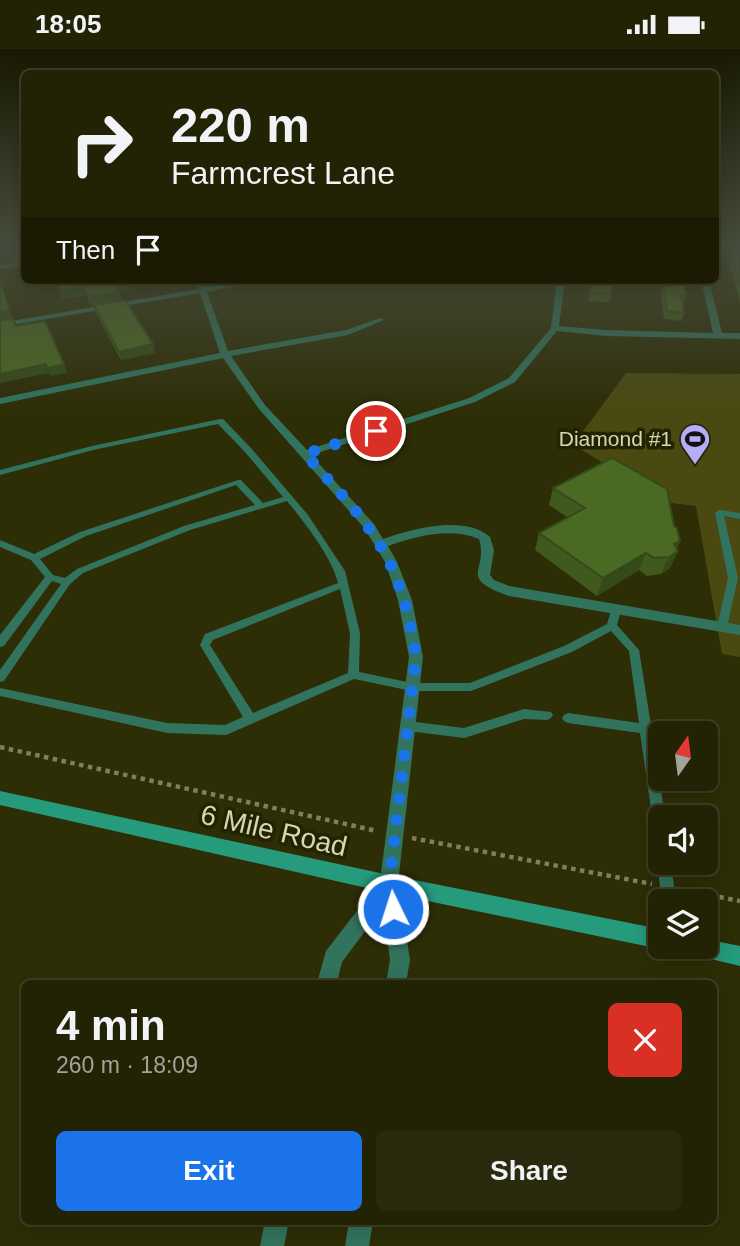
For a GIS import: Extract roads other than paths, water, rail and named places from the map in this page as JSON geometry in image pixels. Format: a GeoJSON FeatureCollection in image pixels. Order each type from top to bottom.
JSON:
{"type":"FeatureCollection","features":[{"type":"Feature","properties":{"kind":"street"},"geometry":{"type":"LineString","coordinates":[[0,325],[111,303]]}},
{"type":"Feature","properties":{"kind":"street"},"geometry":{"type":"LineString","coordinates":[[206,303],[226,354],[250,392],[354,507],[381,544],[399,581],[411,624],[416,657],[389,884],[400,960],[397,980]]}},
{"type":"Feature","properties":{"kind":"street"},"geometry":{"type":"LineString","coordinates":[[305,454],[472,400],[498,389],[520,372],[555,328],[558,303]]}},
{"type":"Feature","properties":{"kind":"street"},"geometry":{"type":"LineString","coordinates":[[710,303],[718,335]]}},
{"type":"Feature","properties":{"kind":"street"},"geometry":{"type":"LineString","coordinates":[[0,401],[226,354],[348,332],[380,320]]}},
{"type":"Feature","properties":{"kind":"street"},"geometry":{"type":"LineString","coordinates":[[555,328],[606,333],[740,335]]}},
{"type":"Feature","properties":{"kind":"street"},"geometry":{"type":"LineString","coordinates":[[381,544],[419,533],[461,530],[478,534],[484,537],[489,546],[480,569],[483,577],[495,586],[514,593],[740,629]]}},
{"type":"Feature","properties":{"kind":"street","name":"6 Mile Road"},"geometry":{"type":"LineString","coordinates":[[0,798],[389,884],[648,937]]}},
{"type":"Feature","properties":{"kind":"street"},"geometry":{"type":"LineString","coordinates":[[328,980],[333,957],[389,884]]}},
{"type":"Feature","properties":{"kind":"street"},"geometry":{"type":"LineString","coordinates":[[718,951],[740,955]]}},
{"type":"Feature","properties":{"kind":"street"},"geometry":{"type":"LineString","coordinates":[[272,1246],[276,1225]]}},
{"type":"Feature","properties":{"kind":"street"},"geometry":{"type":"LineString","coordinates":[[357,1246],[360,1225]]}},
{"type":"Feature","properties":{"kind":"lane"},"geometry":{"type":"LineString","coordinates":[[0,473],[92,448],[220,421],[289,498],[340,571],[355,633],[353,675]]}},
{"type":"Feature","properties":{"kind":"lane"},"geometry":{"type":"LineString","coordinates":[[34,558],[83,534],[238,482],[261,506]]}},
{"type":"Feature","properties":{"kind":"lane"},"geometry":{"type":"LineString","coordinates":[[0,678],[67,582],[80,571],[187,528],[289,498]]}},
{"type":"Feature","properties":{"kind":"lane"},"geometry":{"type":"LineString","coordinates":[[722,627],[733,578],[719,513],[740,516]]}},
{"type":"Feature","properties":{"kind":"lane"},"geometry":{"type":"LineString","coordinates":[[1,545],[34,558],[50,577],[67,582]]}},
{"type":"Feature","properties":{"kind":"lane"},"geometry":{"type":"LineString","coordinates":[[0,643],[50,577]]}},
{"type":"Feature","properties":{"kind":"lane"},"geometry":{"type":"LineString","coordinates":[[251,720],[205,645],[209,637],[344,584]]}},
{"type":"Feature","properties":{"kind":"lane"},"geometry":{"type":"LineString","coordinates":[[0,692],[167,728],[226,730],[353,675],[412,687],[471,687],[568,649],[612,626],[616,610]]}},
{"type":"Feature","properties":{"kind":"lane"},"geometry":{"type":"LineString","coordinates":[[612,626],[634,650],[657,805]]}},
{"type":"Feature","properties":{"kind":"lane"},"geometry":{"type":"LineString","coordinates":[[408,726],[464,733],[524,714],[547,715]]}},
{"type":"Feature","properties":{"kind":"lane"},"geometry":{"type":"LineString","coordinates":[[568,718],[647,729]]}},
{"type":"Feature","properties":{"kind":"place","name":"Diamond #1"},"geometry":{"type":"Point","coordinates":[695,466]}}]}
